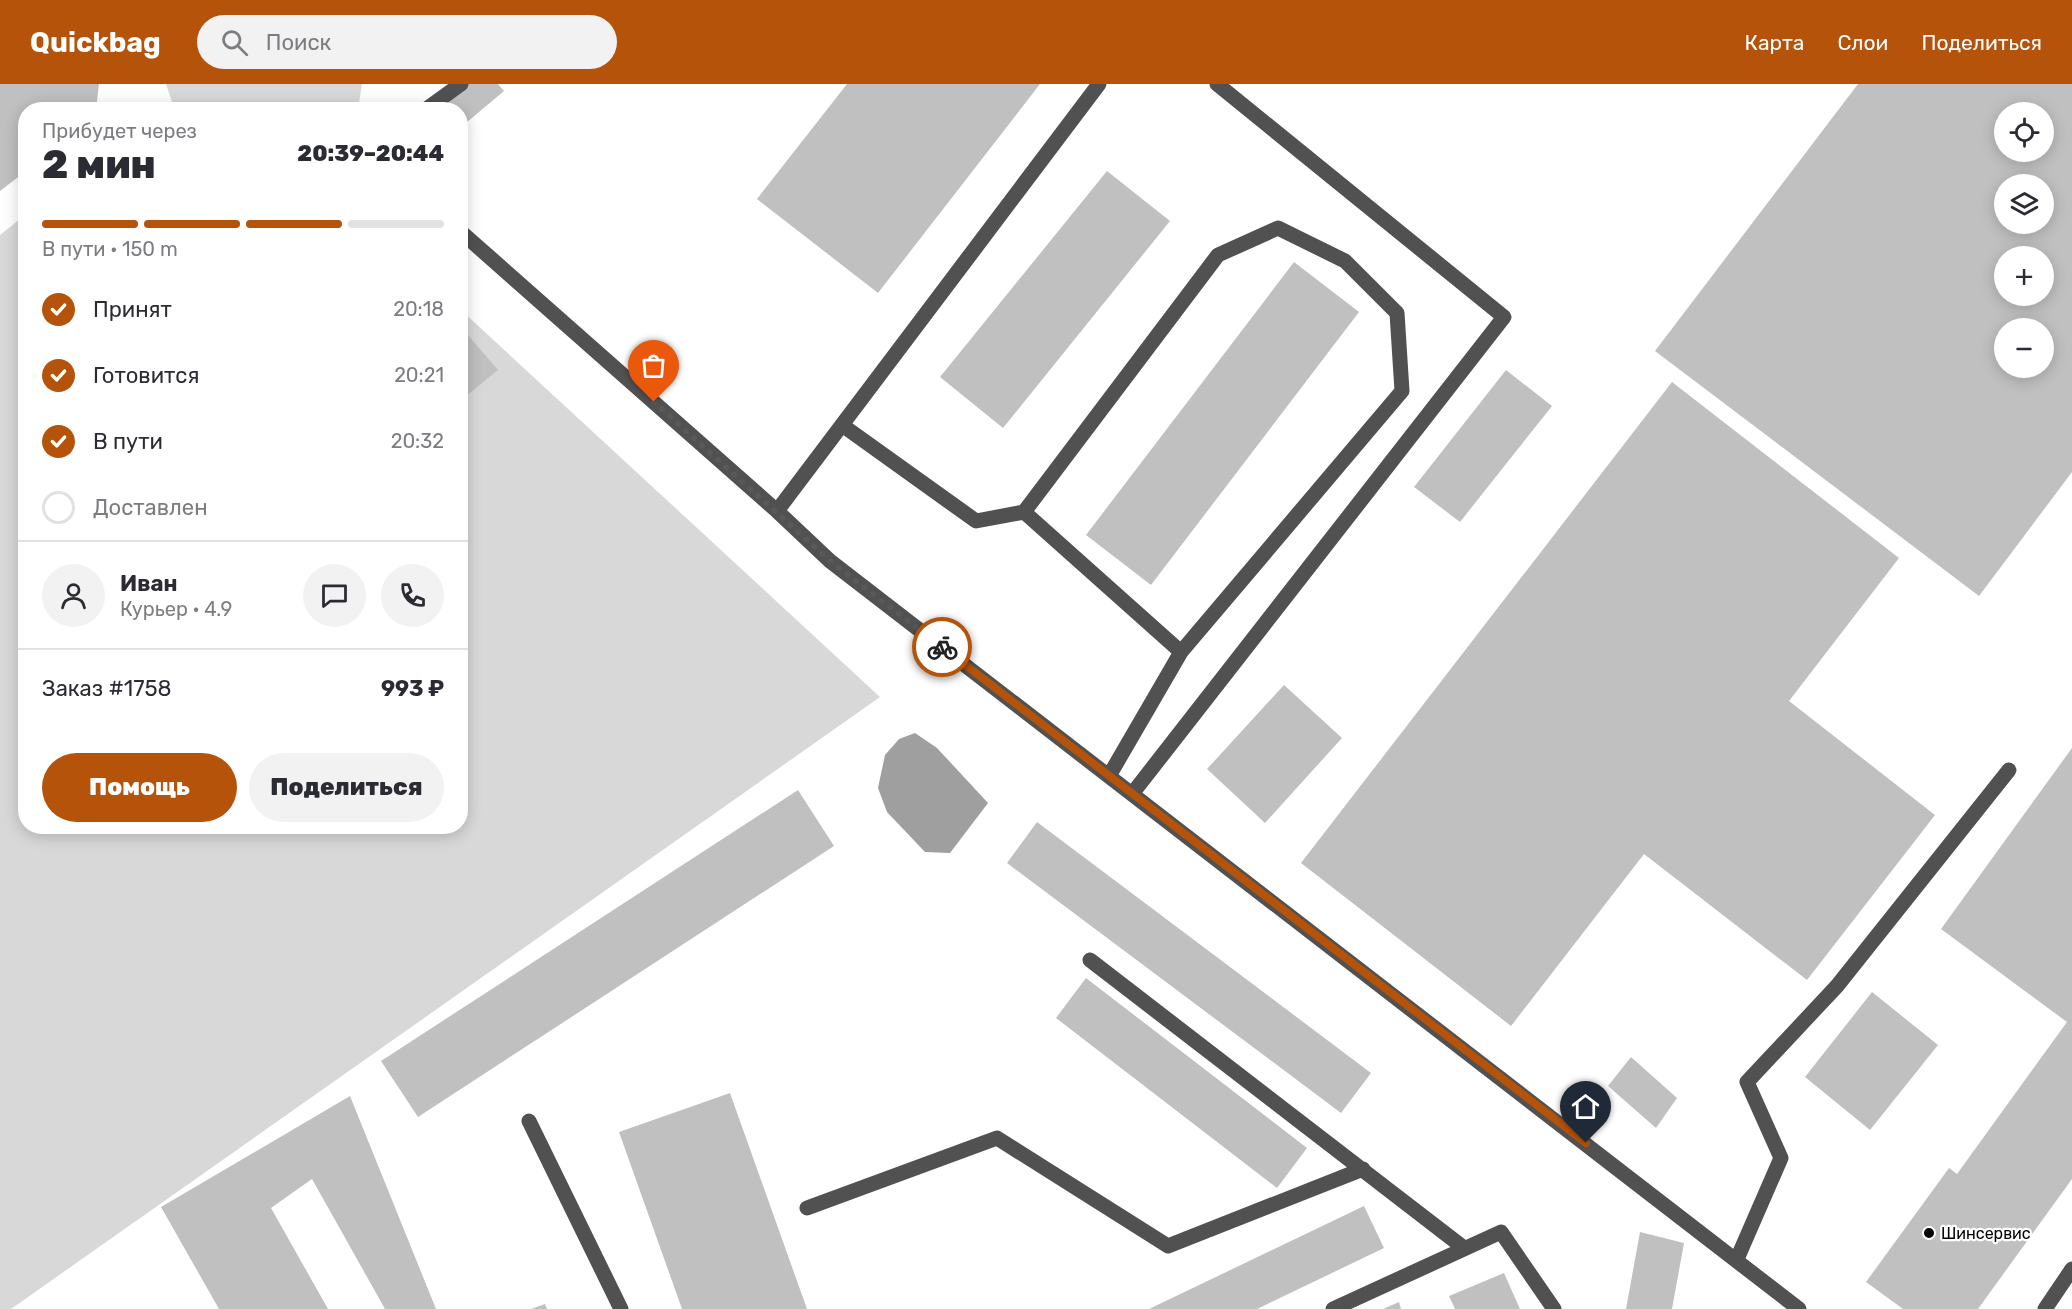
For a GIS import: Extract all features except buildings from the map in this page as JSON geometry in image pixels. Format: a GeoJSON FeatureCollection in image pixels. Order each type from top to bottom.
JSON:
{"type":"FeatureCollection","features":[{"type":"Feature","properties":{"kind":"street"},"geometry":{"type":"LineString","coordinates":[[435,102],[461,84]]}},
{"type":"Feature","properties":{"kind":"street"},"geometry":{"type":"LineString","coordinates":[[777,511],[1100,84]]}},
{"type":"Feature","properties":{"kind":"street"},"geometry":{"type":"LineString","coordinates":[[1132,794],[1504,317],[1217,84]]}},
{"type":"Feature","properties":{"kind":"street"},"geometry":{"type":"LineString","coordinates":[[842,425],[976,521],[1024,512],[1218,255],[1278,228],[1346,261],[1397,313],[1402,391],[1181,652],[1109,776]]}},
{"type":"Feature","properties":{"kind":"street"},"geometry":{"type":"LineString","coordinates":[[468,238],[777,511],[830,561],[1799,1309]]}},
{"type":"Feature","properties":{"kind":"street"},"geometry":{"type":"LineString","coordinates":[[1024,512],[1181,652]]}},
{"type":"Feature","properties":{"kind":"street"},"geometry":{"type":"LineString","coordinates":[[1737,1259],[1781,1158],[1747,1082],[1837,986],[2009,770]]}},
{"type":"Feature","properties":{"kind":"street"},"geometry":{"type":"LineString","coordinates":[[1090,960],[1464,1248]]}},
{"type":"Feature","properties":{"kind":"street"},"geometry":{"type":"LineString","coordinates":[[529,1121],[621,1309]]}},
{"type":"Feature","properties":{"kind":"street"},"geometry":{"type":"LineString","coordinates":[[807,1208],[997,1138],[1168,1246],[1363,1169]]}},
{"type":"Feature","properties":{"kind":"street"},"geometry":{"type":"LineString","coordinates":[[1333,1309],[1501,1232],[1554,1309]]}},
{"type":"Feature","properties":{"kind":"street"},"geometry":{"type":"LineString","coordinates":[[2044,1309],[2072,1269]]}},
{"type":"Feature","properties":{"kind":"shaded area"},"geometry":{"type":"Polygon","coordinates":[[[166,84],[362,84],[359,102],[172,102],[166,84]]]}},
{"type":"Feature","properties":{"kind":"shaded area"},"geometry":{"type":"Polygon","coordinates":[[[18,221],[18,834],[468,834],[468,316],[880,697],[11,1309],[0,1309],[0,235],[18,221]]]}},
{"type":"Feature","properties":{"kind":"shaded area"},"geometry":{"type":"Polygon","coordinates":[[[915,733],[937,748],[988,803],[950,853],[925,852],[887,812],[878,788],[885,755],[899,739],[915,733]]]}},
{"type":"Feature","properties":{"kind":"way so far"},"geometry":{"type":"LineString","coordinates":[[654,402],[830,561],[942,647]]}},
{"type":"Feature","properties":{"kind":"place","name":"Шинсервис"},"geometry":{"type":"Point","coordinates":[1929,1233]}},
{"type":"Feature","properties":{"kind":"route"},"geometry":{"type":"LineString","coordinates":[[942,647],[1586,1143]]}}]}
